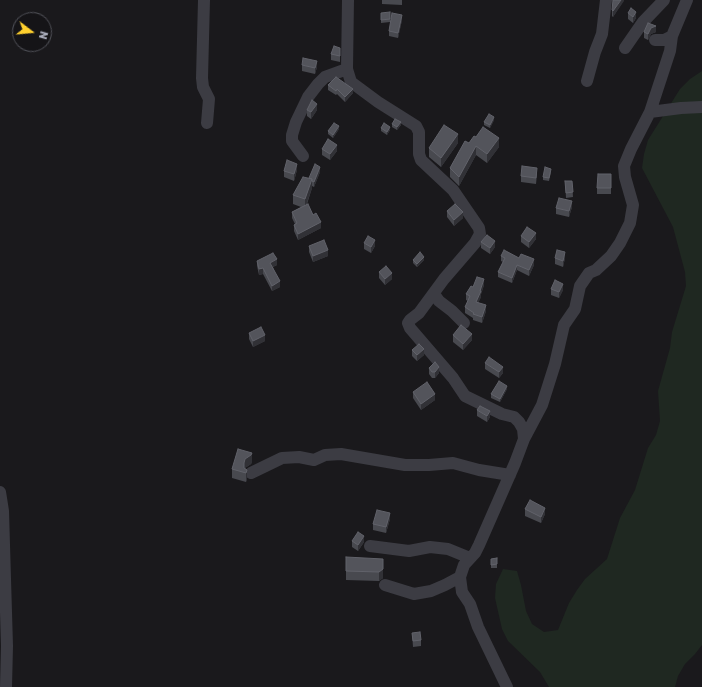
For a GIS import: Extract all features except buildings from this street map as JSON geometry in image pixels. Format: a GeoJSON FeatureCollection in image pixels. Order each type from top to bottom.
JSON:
{"type":"FeatureCollection","features":[{"type":"Feature","properties":{"kind":"street"},"geometry":{"type":"LineString","coordinates":[[204,0],[203,87],[209,99],[207,123]]}},
{"type":"Feature","properties":{"kind":"street"},"geometry":{"type":"LineString","coordinates":[[348,0],[346,69],[350,82],[416,126],[419,132],[419,154],[421,160],[453,190],[480,228],[480,234],[475,243],[444,279],[419,313],[410,320],[408,323],[410,328],[453,378],[465,396],[502,414],[514,417],[523,429],[524,439]]}},
{"type":"Feature","properties":{"kind":"street"},"geometry":{"type":"LineString","coordinates":[[588,81],[595,52],[602,34],[606,0]]}},
{"type":"Feature","properties":{"kind":"street"},"geometry":{"type":"LineString","coordinates":[[625,48],[643,22],[664,0]]}},
{"type":"Feature","properties":{"kind":"street"},"geometry":{"type":"LineString","coordinates":[[507,687],[478,627],[470,604],[462,592],[460,577],[464,565],[479,545],[524,439],[542,405],[555,364],[564,325],[576,309],[580,286],[589,273],[596,270],[611,256],[620,243],[630,223],[633,205],[625,177],[624,166],[650,112],[670,51],[672,36],[682,1]]}},
{"type":"Feature","properties":{"kind":"street"},"geometry":{"type":"LineString","coordinates":[[656,40],[664,40],[672,36]]}},
{"type":"Feature","properties":{"kind":"street"},"geometry":{"type":"LineString","coordinates":[[303,156],[292,141],[292,135],[296,122],[308,97],[325,77],[346,69]]}},
{"type":"Feature","properties":{"kind":"street"},"geometry":{"type":"LineString","coordinates":[[650,112],[702,107]]}},
{"type":"Feature","properties":{"kind":"street"},"geometry":{"type":"LineString","coordinates":[[434,294],[439,301],[452,311],[464,324]]}},
{"type":"Feature","properties":{"kind":"street"},"geometry":{"type":"LineString","coordinates":[[251,473],[282,458],[299,457],[314,460],[325,455],[340,454],[404,465],[453,463],[479,470],[510,475]]}},
{"type":"Feature","properties":{"kind":"street"},"geometry":{"type":"LineString","coordinates":[[0,492],[3,511],[7,646],[6,687]]}},
{"type":"Feature","properties":{"kind":"street"},"geometry":{"type":"LineString","coordinates":[[370,546],[409,551],[430,547],[448,549],[470,558]]}},
{"type":"Feature","properties":{"kind":"street"},"geometry":{"type":"LineString","coordinates":[[385,584],[414,594],[431,591],[460,577]]}},
{"type":"Feature","properties":{"kind":"shaded area"},"geometry":{"type":"Polygon","coordinates":[[[702,71],[702,645],[685,664],[678,676],[675,687],[549,687],[540,672],[508,641],[502,629],[495,598],[496,584],[503,569],[517,571],[526,611],[532,624],[544,632],[558,630],[569,603],[577,590],[585,579],[607,559],[620,518],[635,490],[648,448],[656,435],[660,421],[658,391],[670,348],[672,332],[686,286],[685,272],[673,227],[642,168],[644,154],[648,140],[680,89],[690,79],[702,71]]]}}]}
